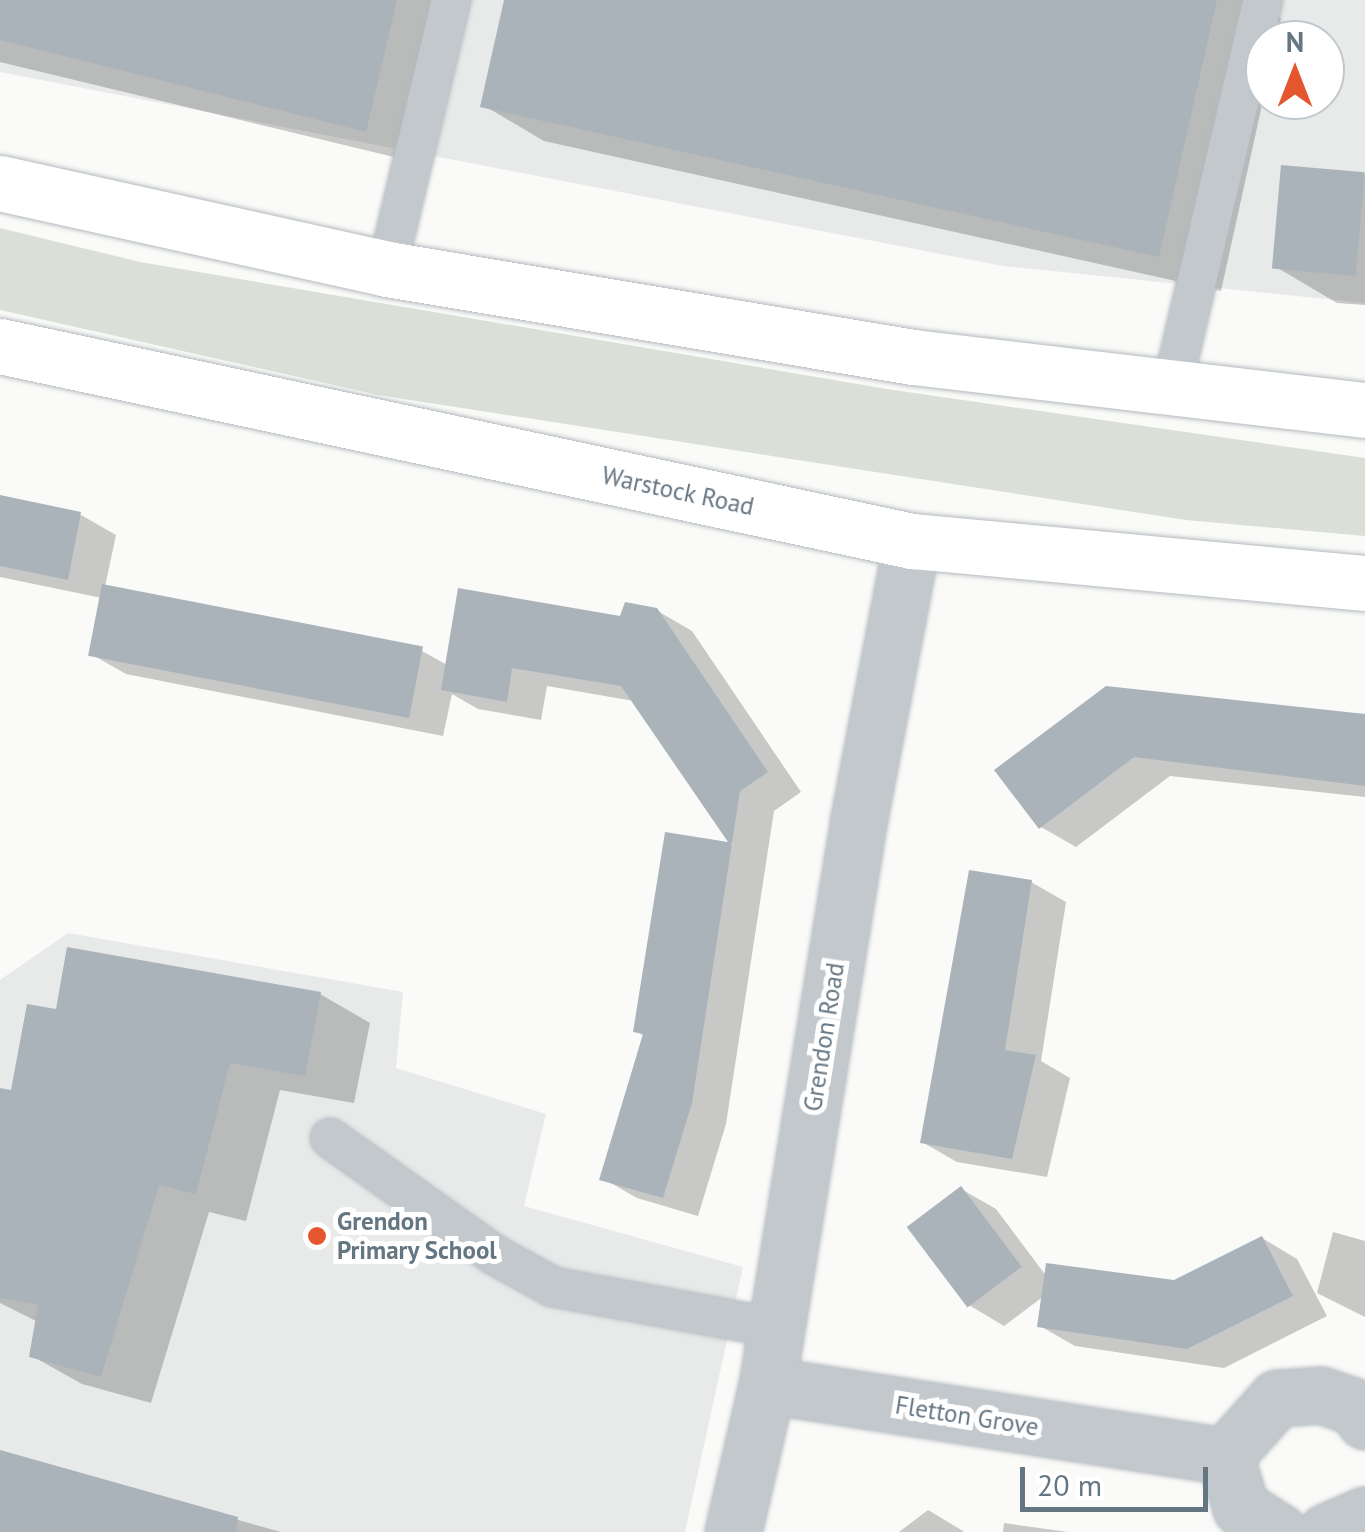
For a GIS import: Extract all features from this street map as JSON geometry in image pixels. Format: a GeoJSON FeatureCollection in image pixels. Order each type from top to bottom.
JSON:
{"type":"FeatureCollection","features":[{"type":"Feature","properties":{"kind":"street"},"geometry":{"type":"LineString","coordinates":[[0,184],[387,268],[913,357],[1365,410]]}},
{"type":"Feature","properties":{"kind":"street","name":"Warstock Road"},"geometry":{"type":"LineString","coordinates":[[0,346],[912,542],[1365,583]]}},
{"type":"Feature","properties":{"kind":"street","name":"Grendon Road"},"geometry":{"type":"LineString","coordinates":[[734,1532],[767,1385],[859,818],[912,542]]}},
{"type":"Feature","properties":{"kind":"street","name":"Fletton Grove"},"geometry":{"type":"LineString","coordinates":[[767,1385],[1226,1456]]}},
{"type":"Feature","properties":{"kind":"street"},"geometry":{"type":"LineString","coordinates":[[1279,1532],[1241,1508],[1226,1456],[1277,1398],[1320,1395],[1356,1407],[1365,1421]]}},
{"type":"Feature","properties":{"kind":"street"},"geometry":{"type":"LineString","coordinates":[[1326,1532],[1365,1516]]}},
{"type":"Feature","properties":{"kind":"lane"},"geometry":{"type":"LineString","coordinates":[[387,268],[452,0]]}},
{"type":"Feature","properties":{"kind":"lane"},"geometry":{"type":"LineString","coordinates":[[1172,387],[1262,0]]}},
{"type":"Feature","properties":{"kind":"lane"},"geometry":{"type":"LineString","coordinates":[[330,1138],[493,1254],[553,1288],[777,1328]]}},
{"type":"Feature","properties":{"kind":"shaded area"},"geometry":{"type":"Polygon","coordinates":[[[0,0],[1365,0],[1365,303],[1003,266],[0,72],[0,0]]]}},
{"type":"Feature","properties":{"kind":"shaded area"},"geometry":{"type":"Polygon","coordinates":[[[0,228],[140,262],[887,389],[1365,458],[1365,536],[1186,520],[378,395],[0,310],[0,228]]]}},
{"type":"Feature","properties":{"kind":"shaded area","name":"Grendon Primary School"},"geometry":{"type":"Polygon","coordinates":[[[68,933],[403,992],[396,1068],[546,1114],[524,1206],[743,1267],[685,1532],[0,1532],[0,980],[68,933]]]}},
{"type":"Feature","properties":{"kind":"building"},"geometry":{"type":"Polygon","coordinates":[[[0,0],[397,0],[366,132],[0,40],[0,0]]]}},
{"type":"Feature","properties":{"kind":"building"},"geometry":{"type":"Polygon","coordinates":[[[504,0],[1217,0],[1159,257],[480,107],[504,0]]]}},
{"type":"Feature","properties":{"kind":"building"},"geometry":{"type":"Polygon","coordinates":[[[1281,165],[1365,172],[1356,276],[1272,269],[1281,165]]]}},
{"type":"Feature","properties":{"kind":"building"},"geometry":{"type":"Polygon","coordinates":[[[0,495],[81,512],[68,580],[0,566],[0,495]]]}},
{"type":"Feature","properties":{"kind":"building"},"geometry":{"type":"Polygon","coordinates":[[[102,584],[423,646],[409,718],[88,656],[102,584]]]}},
{"type":"Feature","properties":{"kind":"building"},"geometry":{"type":"Polygon","coordinates":[[[458,588],[620,616],[625,602],[657,608],[768,772],[740,791],[692,1103],[663,1198],[599,1180],[643,1034],[633,1032],[665,832],[728,842],[621,686],[512,668],[507,702],[441,690],[458,588]]]}},
{"type":"Feature","properties":{"kind":"building"},"geometry":{"type":"Polygon","coordinates":[[[1106,686],[1365,714],[1365,786],[1134,757],[1039,829],[994,770],[1106,686]]]}},
{"type":"Feature","properties":{"kind":"building"},"geometry":{"type":"Polygon","coordinates":[[[969,870],[1032,880],[1005,1050],[1036,1055],[1012,1159],[920,1143],[969,870]]]}},
{"type":"Feature","properties":{"kind":"building"},"geometry":{"type":"Polygon","coordinates":[[[67,947],[321,992],[305,1076],[230,1063],[196,1194],[159,1185],[101,1377],[29,1357],[38,1305],[0,1298],[0,1088],[11,1090],[27,1004],[56,1009],[67,947]]]}},
{"type":"Feature","properties":{"kind":"building"},"geometry":{"type":"Polygon","coordinates":[[[961,1186],[1022,1267],[967,1308],[907,1227],[961,1186]]]}},
{"type":"Feature","properties":{"kind":"building"},"geometry":{"type":"Polygon","coordinates":[[[1262,1236],[1293,1296],[1187,1349],[1037,1327],[1046,1263],[1174,1280],[1262,1236]]]}},
{"type":"Feature","properties":{"kind":"building"},"geometry":{"type":"Polygon","coordinates":[[[0,1450],[238,1517],[236,1532],[0,1532],[0,1450]]]}},
{"type":"Feature","properties":{"kind":"place","name":"Grendon Primary School"},"geometry":{"type":"Point","coordinates":[317,1236]}}]}
